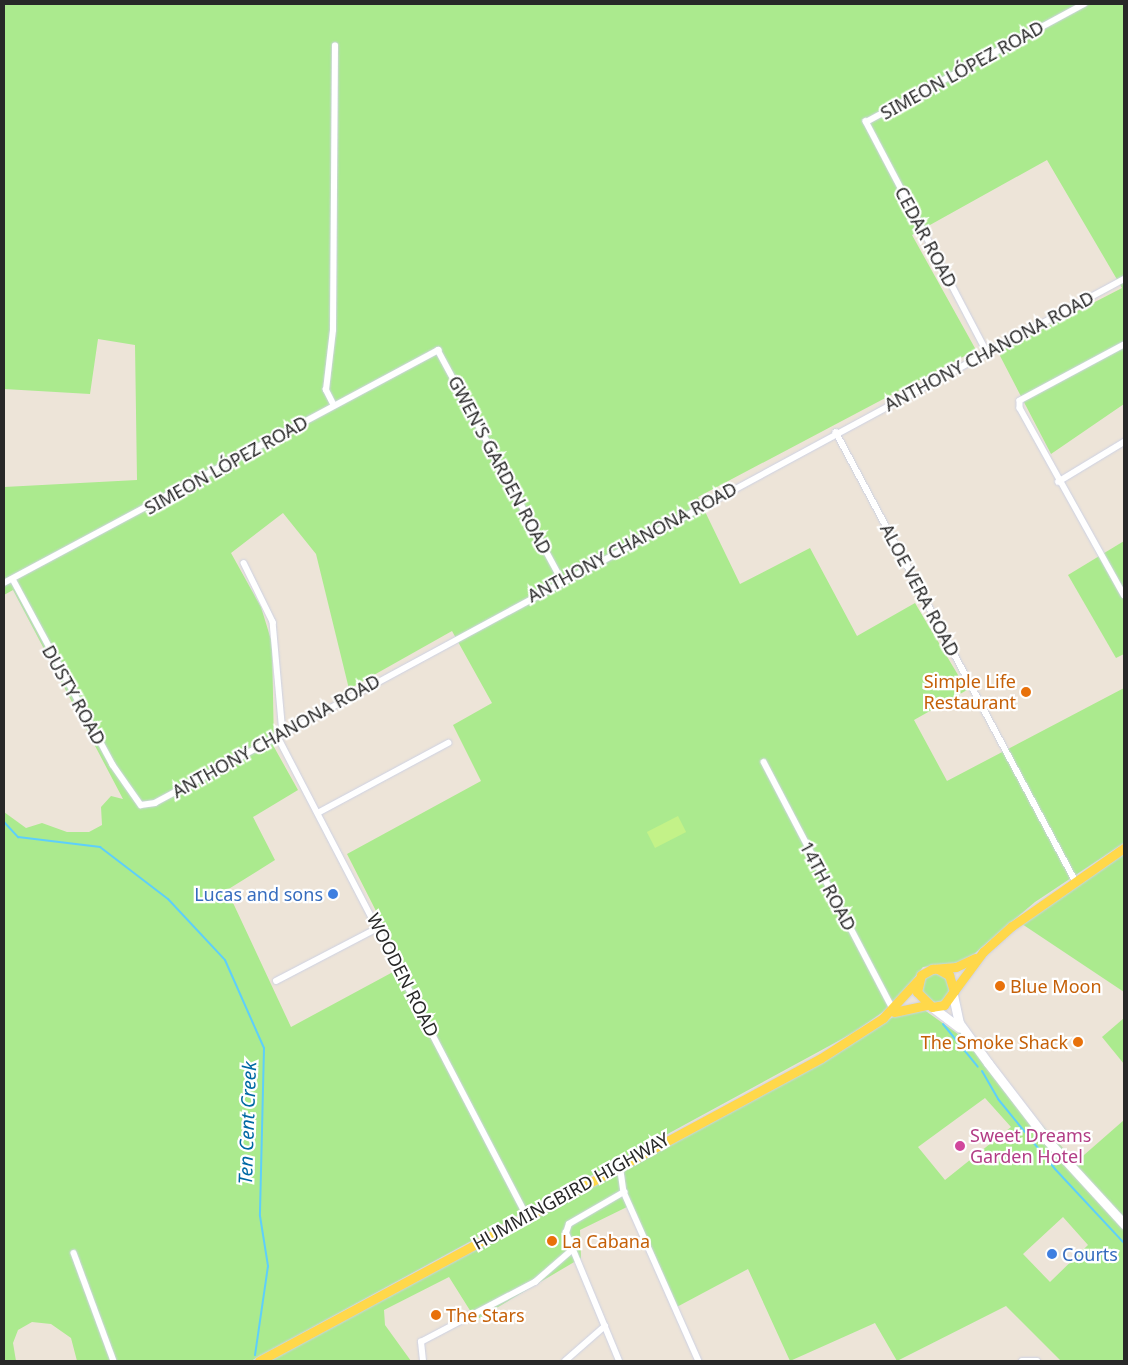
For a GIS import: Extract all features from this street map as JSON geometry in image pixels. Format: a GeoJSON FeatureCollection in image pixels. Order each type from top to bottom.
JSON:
{"type":"FeatureCollection","features":[{"type":"Feature","properties":{"kind":"main road"},"geometry":{"type":"LineString","coordinates":[[966,1034],[930,1006],[916,992],[918,980],[926,971],[964,964],[983,952],[1075,880],[1124,848]]}},
{"type":"Feature","properties":{"kind":"main road"},"geometry":{"type":"LineString","coordinates":[[930,1006],[944,1005],[983,952]]}},
{"type":"Feature","properties":{"kind":"main road"},"geometry":{"type":"LineString","coordinates":[[938,969],[949,975],[955,1015],[966,1034],[1048,1141],[1124,1224]]}},
{"type":"Feature","properties":{"kind":"main road","name":"HUMMINGBIRD HIGHWAY"},"geometry":{"type":"LineString","coordinates":[[883,1018],[918,980]]}},
{"type":"Feature","properties":{"kind":"main road","name":"HUMMINGBIRD HIGHWAY"},"geometry":{"type":"LineString","coordinates":[[259,1361],[526,1214],[821,1058],[883,1018],[906,1007],[930,1006]]}},
{"type":"Feature","properties":{"kind":"street","name":"SIMEON LÓPEZ ROAD"},"geometry":{"type":"LineString","coordinates":[[866,122],[1084,4]]}},
{"type":"Feature","properties":{"kind":"street"},"geometry":{"type":"LineString","coordinates":[[334,406],[326,390],[333,330],[335,46]]}},
{"type":"Feature","properties":{"kind":"street","name":"CEDAR ROAD"},"geometry":{"type":"LineString","coordinates":[[866,122],[986,351]]}},
{"type":"Feature","properties":{"kind":"street","name":"ANTHONY CHANONA ROAD"},"geometry":{"type":"LineString","coordinates":[[141,804],[155,803],[562,580],[986,351],[1124,279]]}},
{"type":"Feature","properties":{"kind":"street"},"geometry":{"type":"LineString","coordinates":[[1124,345],[1020,401],[1058,482],[1124,595]]}},
{"type":"Feature","properties":{"kind":"street","name":"SIMEON LÓPEZ ROAD"},"geometry":{"type":"LineString","coordinates":[[4,584],[14,581],[438,350]]}},
{"type":"Feature","properties":{"kind":"street","name":"GWEN'S GARDEN ROAD"},"geometry":{"type":"LineString","coordinates":[[438,350],[562,580]]}},
{"type":"Feature","properties":{"kind":"street","name":"ALOE VERA ROAD"},"geometry":{"type":"LineString","coordinates":[[836,432],[1075,880]]}},
{"type":"Feature","properties":{"kind":"street"},"geometry":{"type":"LineString","coordinates":[[1058,482],[1124,442]]}},
{"type":"Feature","properties":{"kind":"street"},"geometry":{"type":"LineString","coordinates":[[244,563],[273,622],[280,735]]}},
{"type":"Feature","properties":{"kind":"street","name":"DUSTY ROAD"},"geometry":{"type":"LineString","coordinates":[[14,581],[113,765],[141,804]]}},
{"type":"Feature","properties":{"kind":"street","name":"WOODEN ROAD"},"geometry":{"type":"LineString","coordinates":[[280,735],[318,813],[526,1214]]}},
{"type":"Feature","properties":{"kind":"street"},"geometry":{"type":"LineString","coordinates":[[318,813],[448,743]]}},
{"type":"Feature","properties":{"kind":"street","name":"14TH ROAD"},"geometry":{"type":"LineString","coordinates":[[764,762],[893,1009]]}},
{"type":"Feature","properties":{"kind":"street"},"geometry":{"type":"LineString","coordinates":[[276,981],[378,928]]}},
{"type":"Feature","properties":{"kind":"street"},"geometry":{"type":"LineString","coordinates":[[620,1164],[624,1192],[699,1361]]}},
{"type":"Feature","properties":{"kind":"street"},"geometry":{"type":"LineString","coordinates":[[619,1361],[566,1232],[569,1224],[624,1192]]}},
{"type":"Feature","properties":{"kind":"street"},"geometry":{"type":"LineString","coordinates":[[423,1361],[420,1342],[535,1282],[572,1250]]}},
{"type":"Feature","properties":{"kind":"street"},"geometry":{"type":"LineString","coordinates":[[74,1253],[114,1361]]}},
{"type":"Feature","properties":{"kind":"street"},"geometry":{"type":"LineString","coordinates":[[565,1361],[605,1326]]}},
{"type":"Feature","properties":{"kind":"street"},"geometry":{"type":"LineString","coordinates":[[1022,1361],[1037,1361]]}},
{"type":"Feature","properties":{"kind":"green space"},"geometry":{"type":"Polygon","coordinates":[[[4,4],[1124,4],[1124,404],[1051,454],[998,352],[1122,288],[1047,160],[912,235],[976,350],[698,497],[740,584],[810,548],[857,636],[915,603],[967,690],[914,720],[947,781],[1124,688],[1124,843],[1035,902],[974,954],[957,963],[923,967],[893,1005],[853,1033],[251,1361],[77,1361],[71,1338],[51,1324],[32,1322],[18,1330],[13,1343],[16,1361],[4,1361],[4,812],[26,828],[42,823],[67,832],[89,832],[102,825],[101,807],[111,796],[123,799],[13,590],[4,595],[4,487],[137,480],[135,345],[98,339],[90,394],[4,389],[4,4]],[[283,513],[231,553],[261,607],[272,643],[274,747],[298,790],[253,817],[275,860],[227,890],[291,1027],[404,966],[347,854],[481,781],[453,725],[492,703],[452,631],[349,689],[316,554],[283,513]]]}},
{"type":"Feature","properties":{"kind":"green space"},"geometry":{"type":"Polygon","coordinates":[[[1124,541],[1124,654],[1116,658],[1068,575],[1124,541]]]}},
{"type":"Feature","properties":{"kind":"green space"},"geometry":{"type":"Polygon","coordinates":[[[678,816],[686,832],[655,848],[647,832],[678,816]]]}},
{"type":"Feature","properties":{"kind":"green space"},"geometry":{"type":"Polygon","coordinates":[[[1124,853],[1124,992],[1022,924],[1124,853]]]}},
{"type":"Feature","properties":{"kind":"green space"},"geometry":{"type":"Polygon","coordinates":[[[936,974],[946,978],[950,988],[946,998],[936,1002],[926,998],[922,988],[926,978],[936,974]]]}},
{"type":"Feature","properties":{"kind":"green space"},"geometry":{"type":"Polygon","coordinates":[[[923,1009],[958,1034],[966,1028],[1024,1106],[1076,1162],[1124,1120],[1124,1361],[1061,1361],[1006,1306],[897,1361],[875,1323],[790,1361],[748,1269],[673,1309],[629,1206],[580,1230],[581,1258],[476,1320],[449,1277],[384,1310],[385,1325],[411,1361],[269,1361],[810,1068],[901,1012],[923,1009]],[[985,1098],[918,1147],[945,1180],[1011,1127],[985,1098]],[[1063,1217],[1023,1254],[1050,1282],[1088,1245],[1063,1217]]]}},
{"type":"Feature","properties":{"kind":"green space"},"geometry":{"type":"Polygon","coordinates":[[[1124,1018],[1124,1064],[1102,1037],[1124,1018]]]}},
{"type":"Feature","properties":{"kind":"waterway","name":"Ten Cent Creek"},"geometry":{"type":"LineString","coordinates":[[4,822],[18,837],[100,847],[168,899],[225,960],[264,1048],[260,1216],[268,1266],[255,1355]]}},
{"type":"Feature","properties":{"kind":"waterway"},"geometry":{"type":"LineString","coordinates":[[943,1024],[978,1067]]}},
{"type":"Feature","properties":{"kind":"waterway"},"geometry":{"type":"LineString","coordinates":[[982,1071],[998,1099],[1055,1169],[1124,1243]]}},
{"type":"Feature","properties":{"kind":"place","name":"Simple Life Restaurant"},"geometry":{"type":"Point","coordinates":[1026,692]}},
{"type":"Feature","properties":{"kind":"place","name":"Lucas and sons"},"geometry":{"type":"Point","coordinates":[333,894]}},
{"type":"Feature","properties":{"kind":"place","name":"Blue Moon"},"geometry":{"type":"Point","coordinates":[1000,986]}},
{"type":"Feature","properties":{"kind":"place","name":"The Smoke Shack"},"geometry":{"type":"Point","coordinates":[1078,1042]}},
{"type":"Feature","properties":{"kind":"place","name":"Sweet Dreams Garden Hotel"},"geometry":{"type":"Point","coordinates":[960,1146]}},
{"type":"Feature","properties":{"kind":"place","name":"La Cabana"},"geometry":{"type":"Point","coordinates":[552,1241]}},
{"type":"Feature","properties":{"kind":"place","name":"Courts"},"geometry":{"type":"Point","coordinates":[1052,1254]}},
{"type":"Feature","properties":{"kind":"place","name":"The Stars"},"geometry":{"type":"Point","coordinates":[436,1315]}}]}
